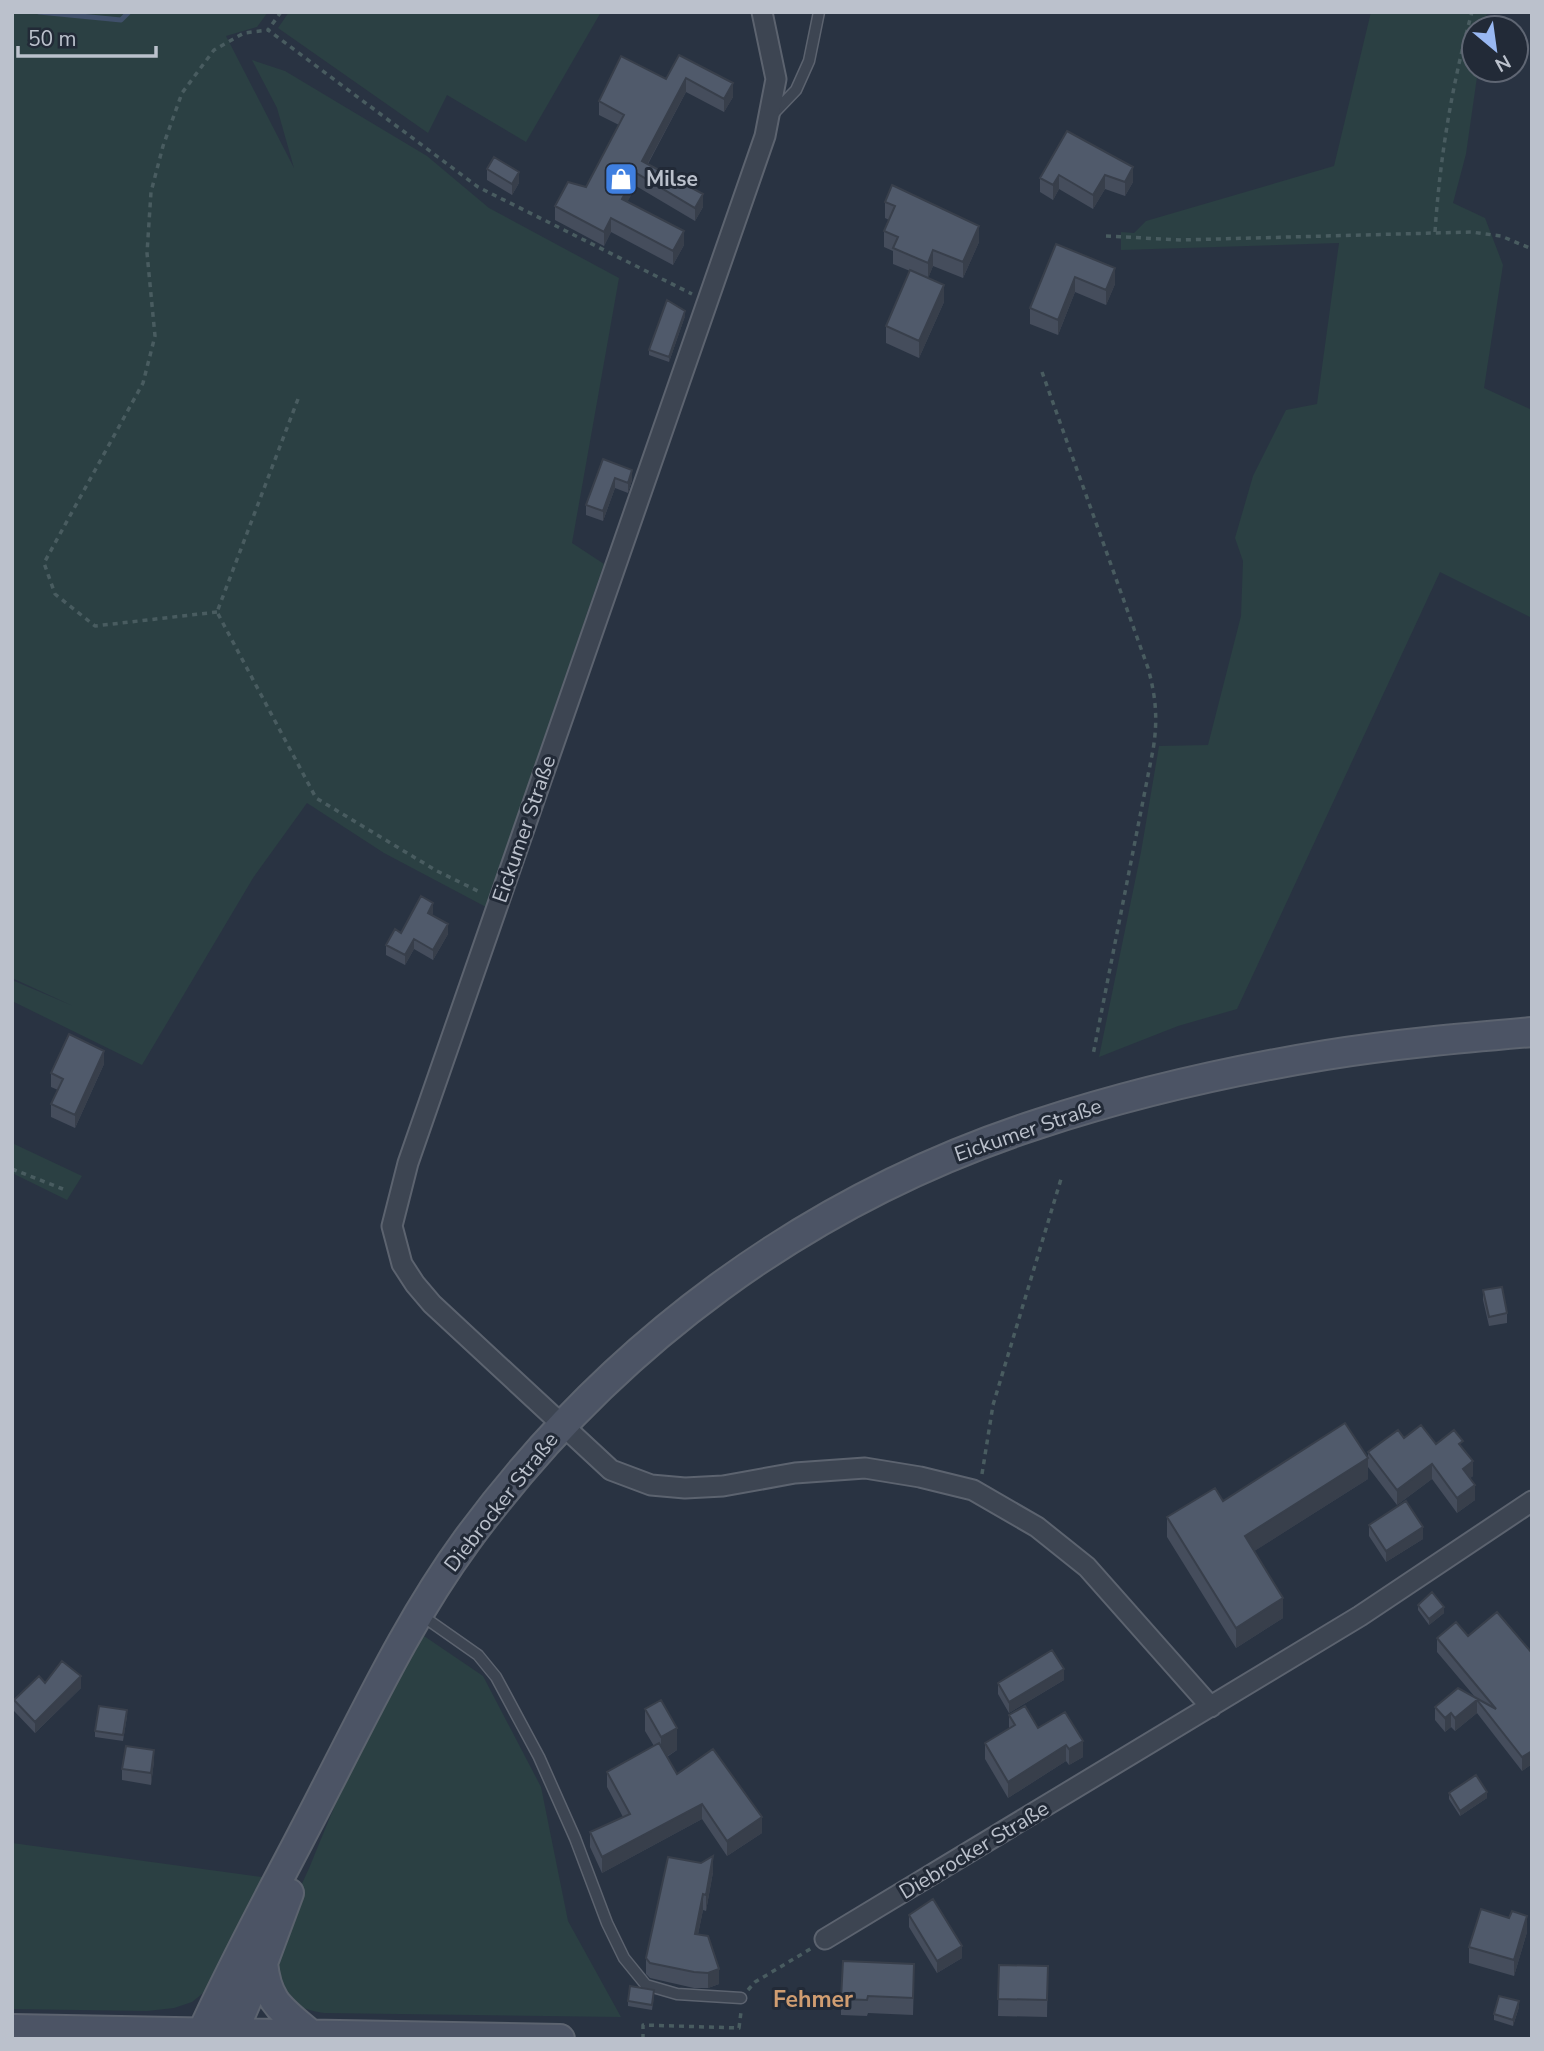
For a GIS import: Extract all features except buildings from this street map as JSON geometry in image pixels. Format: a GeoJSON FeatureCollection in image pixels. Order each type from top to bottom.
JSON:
{"type":"FeatureCollection","features":[{"type":"Feature","properties":{"kind":"main road","name":"Eickumer Straße"},"geometry":{"type":"LineString","coordinates":[[562,1425],[592,1393],[680,1316],[733,1277],[791,1238],[849,1205],[940,1161],[1023,1129],[1131,1096],[1232,1072],[1331,1054],[1532,1032]]}},
{"type":"Feature","properties":{"kind":"main road","name":"Diebrocker Straße"},"geometry":{"type":"LineString","coordinates":[[201,2035],[418,1613],[465,1542],[506,1489],[562,1425]]}},
{"type":"Feature","properties":{"kind":"main road","name":"Diebrocker Straße"},"geometry":{"type":"LineString","coordinates":[[232,2035],[263,1963],[337,1766]]}},
{"type":"Feature","properties":{"kind":"main road"},"geometry":{"type":"LineString","coordinates":[[263,1963],[270,1996],[309,2033]]}},
{"type":"Feature","properties":{"kind":"main road"},"geometry":{"type":"LineString","coordinates":[[12,2029],[109,2035],[309,2033],[560,2039]]}},
{"type":"Feature","properties":{"kind":"street","name":"Eickumer Straße"},"geometry":{"type":"LineString","coordinates":[[562,1425],[432,1304],[402,1264],[392,1226],[408,1163],[765,136],[776,79],[762,12]]}},
{"type":"Feature","properties":{"kind":"street","name":"Diebrocker Straße"},"geometry":{"type":"LineString","coordinates":[[562,1425],[611,1471],[651,1485],[685,1488],[723,1486],[795,1473],[865,1468],[920,1477],[968,1489]]}},
{"type":"Feature","properties":{"kind":"street"},"geometry":{"type":"LineString","coordinates":[[968,1489],[1037,1527],[1074,1555],[1211,1707]]}},
{"type":"Feature","properties":{"kind":"street","name":"Diebrocker Straße"},"geometry":{"type":"LineString","coordinates":[[825,1939],[1211,1707],[1454,1555],[1532,1501]]}},
{"type":"Feature","properties":{"kind":"lane"},"geometry":{"type":"LineString","coordinates":[[768,119],[796,90],[809,61],[819,12]]}},
{"type":"Feature","properties":{"kind":"lane"},"geometry":{"type":"LineString","coordinates":[[418,1613],[478,1655],[496,1676],[549,1780],[575,1838],[607,1923],[624,1958],[646,1985],[677,1994],[741,1998]]}},
{"type":"Feature","properties":{"kind":"path"},"geometry":{"type":"LineString","coordinates":[[268,30],[281,12]]}},
{"type":"Feature","properties":{"kind":"path"},"geometry":{"type":"LineString","coordinates":[[1435,232],[1439,171],[1460,57],[1472,12]]}},
{"type":"Feature","properties":{"kind":"path"},"geometry":{"type":"LineString","coordinates":[[217,612],[95,626],[55,594],[44,563],[143,383],[155,337],[148,253],[151,192],[181,93],[214,50],[244,33],[268,30],[478,187],[708,303]]}},
{"type":"Feature","properties":{"kind":"path"},"geometry":{"type":"LineString","coordinates":[[1106,236],[1181,240],[1471,232],[1501,236],[1532,249]]}},
{"type":"Feature","properties":{"kind":"path"},"geometry":{"type":"LineString","coordinates":[[1042,372],[1148,668],[1157,705],[1153,750],[1093,1055]]}},
{"type":"Feature","properties":{"kind":"path"},"geometry":{"type":"LineString","coordinates":[[298,398],[217,612],[316,798],[437,871],[500,901]]}},
{"type":"Feature","properties":{"kind":"path"},"geometry":{"type":"LineString","coordinates":[[12,1169],[63,1189]]}},
{"type":"Feature","properties":{"kind":"path"},"geometry":{"type":"LineString","coordinates":[[968,1489],[983,1473],[993,1405],[1061,1179]]}},
{"type":"Feature","properties":{"kind":"path"},"geometry":{"type":"LineString","coordinates":[[643,2039],[643,2025],[738,2028],[741,1998],[755,1982],[825,1939]]}},
{"type":"Feature","properties":{"kind":"green space"},"geometry":{"type":"Polygon","coordinates":[[[12,12],[268,12],[257,27],[226,36],[294,168],[277,108],[252,60],[285,71],[427,156],[489,208],[619,278],[572,543],[604,564],[486,907],[384,853],[307,803],[253,878],[142,1065],[12,1001],[12,980],[73,1006],[12,978],[12,12]]]}},
{"type":"Feature","properties":{"kind":"green space"},"geometry":{"type":"Polygon","coordinates":[[[289,12],[601,12],[526,142],[447,95],[428,133],[278,28],[289,12]]]}},
{"type":"Feature","properties":{"kind":"green space"},"geometry":{"type":"Polygon","coordinates":[[[1371,12],[1487,12],[1460,14],[1460,84],[1476,84],[1466,154],[1453,203],[1485,218],[1503,265],[1484,388],[1532,410],[1532,618],[1440,572],[1237,1009],[1178,1026],[1099,1057],[1141,852],[1159,746],[1208,745],[1241,616],[1243,561],[1235,538],[1253,476],[1286,410],[1317,404],[1339,243],[1121,250],[1121,232],[1134,233],[1146,221],[1334,166],[1371,12]]]}},
{"type":"Feature","properties":{"kind":"green space"},"geometry":{"type":"Polygon","coordinates":[[[12,1143],[82,1176],[67,1200],[12,1173],[12,1143]]]}},
{"type":"Feature","properties":{"kind":"green space"},"geometry":{"type":"Polygon","coordinates":[[[424,1636],[483,1676],[541,1787],[568,1921],[621,2017],[324,2013],[296,2005],[280,1990],[275,1970],[284,1924],[375,1719],[424,1636]]]}},
{"type":"Feature","properties":{"kind":"green space"},"geometry":{"type":"Polygon","coordinates":[[[12,1843],[269,1878],[207,1990],[192,2002],[174,2008],[147,2011],[12,2009],[12,1843]]]}},
{"type":"Feature","properties":{"kind":"waterway"},"geometry":{"type":"LineString","coordinates":[[39,12],[121,20],[129,12]]}},
{"type":"Feature","properties":{"kind":"place","name":"Milse"},"geometry":{"type":"Point","coordinates":[621,179]}},
{"type":"Feature","properties":{"kind":"district","name":"Fehmer"},"geometry":{"type":"Point","coordinates":[813,1999]}}]}
